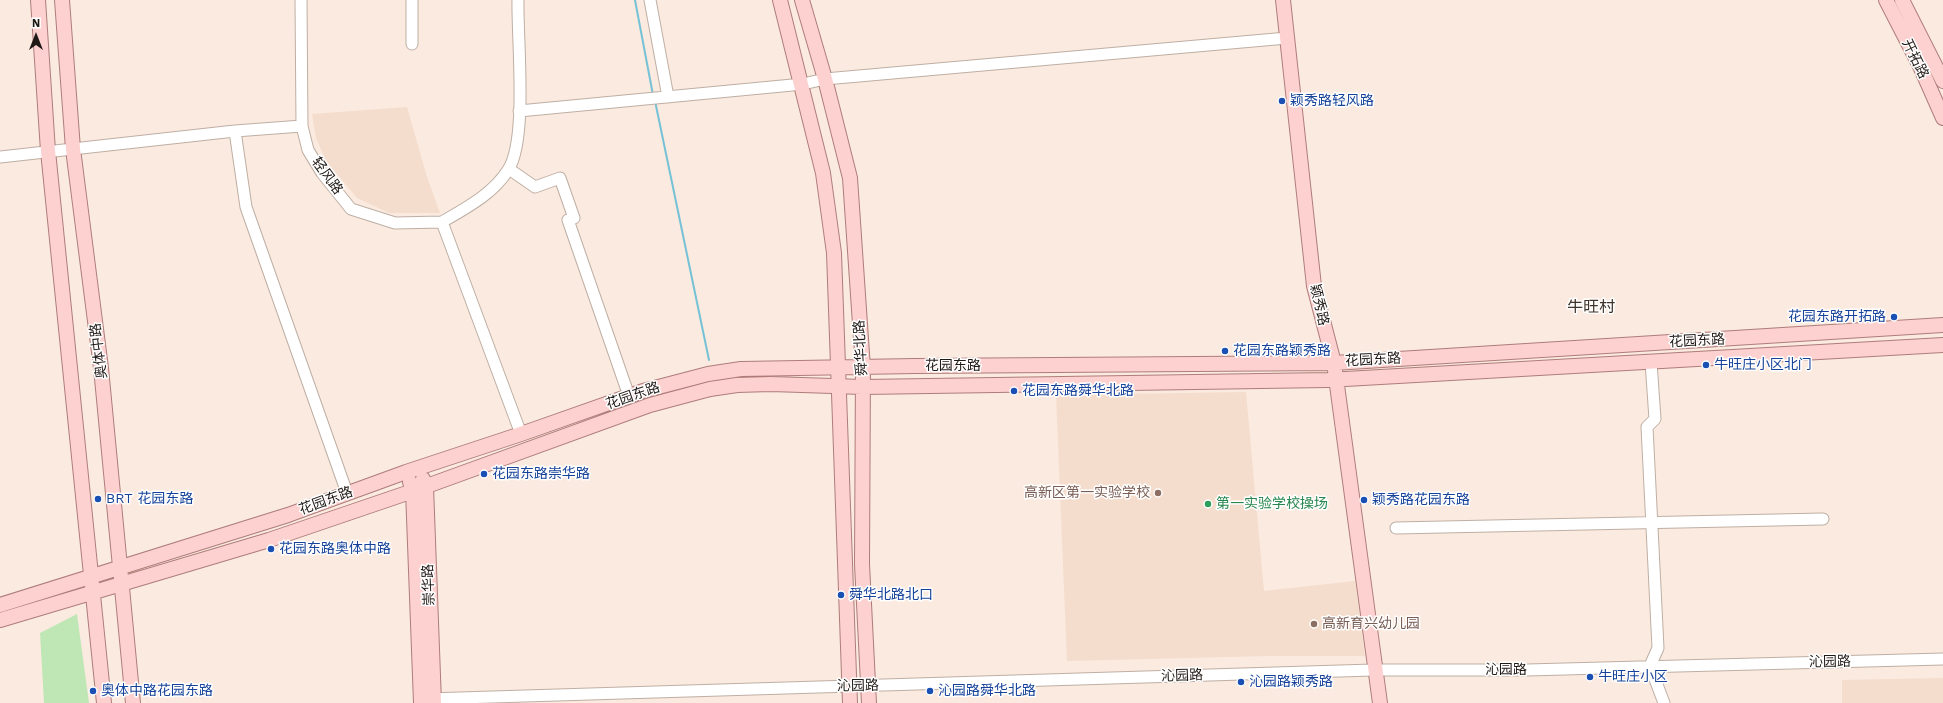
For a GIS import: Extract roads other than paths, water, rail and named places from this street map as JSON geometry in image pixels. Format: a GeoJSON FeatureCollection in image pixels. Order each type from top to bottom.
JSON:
{"type":"FeatureCollection","features":[{"type":"Feature","properties":{"kind":"main road","name":"奥体中路"},"geometry":{"type":"LineString","coordinates":[[38,0],[48,152],[104,703]]}},
{"type":"Feature","properties":{"kind":"main road","name":"奥体中路"},"geometry":{"type":"LineString","coordinates":[[62,0],[73,149],[101,368],[120,568],[123,585],[133,703]]}},
{"type":"Feature","properties":{"kind":"main road","name":"舜华北路"},"geometry":{"type":"LineString","coordinates":[[780,0],[803,84],[824,173],[834,252],[850,703]]}},
{"type":"Feature","properties":{"kind":"main road","name":"舜华北路"},"geometry":{"type":"LineString","coordinates":[[802,0],[825,79],[850,178],[863,368],[862,564],[869,703]]}},
{"type":"Feature","properties":{"kind":"main road","name":"颖秀路"},"geometry":{"type":"LineString","coordinates":[[1283,0],[1314,286],[1334,363],[1380,703]]}},
{"type":"Feature","properties":{"kind":"main road","name":"开拓路"},"geometry":{"type":"LineString","coordinates":[[1886,0],[1920,66],[1943,118]]}},
{"type":"Feature","properties":{"kind":"main road","name":"开拓路"},"geometry":{"type":"LineString","coordinates":[[1902,0],[1943,81]]}},
{"type":"Feature","properties":{"kind":"main road","name":"花园东路"},"geometry":{"type":"LineString","coordinates":[[0,605],[288,515],[412,470],[629,396],[708,374],[740,369],[1334,363],[1943,325]]}},
{"type":"Feature","properties":{"kind":"main road","name":"花园东路"},"geometry":{"type":"LineString","coordinates":[[0,620],[123,585],[269,540],[420,488],[650,405],[710,389],[737,385],[771,384],[863,387],[1336,379],[1943,345]]}},
{"type":"Feature","properties":{"kind":"main road","name":"崇华路"},"geometry":{"type":"LineString","coordinates":[[412,470],[420,488],[427,701]]}},
{"type":"Feature","properties":{"kind":"street","name":"轻风路"},"geometry":{"type":"LineString","coordinates":[[301,0],[302,126],[308,150],[322,173],[351,209],[395,223],[442,222]]}},
{"type":"Feature","properties":{"kind":"street"},"geometry":{"type":"LineString","coordinates":[[412,0],[412,44]]}},
{"type":"Feature","properties":{"kind":"street"},"geometry":{"type":"LineString","coordinates":[[518,0],[519,112],[517,146],[509,169],[490,191],[471,206],[442,222],[521,434]]}},
{"type":"Feature","properties":{"kind":"street"},"geometry":{"type":"LineString","coordinates":[[650,0],[659,98]]}},
{"type":"Feature","properties":{"kind":"street"},"geometry":{"type":"LineString","coordinates":[[519,112],[803,84],[825,79],[1287,38]]}},
{"type":"Feature","properties":{"kind":"street"},"geometry":{"type":"LineString","coordinates":[[0,157],[302,126]]}},
{"type":"Feature","properties":{"kind":"street"},"geometry":{"type":"LineString","coordinates":[[235,132],[246,207],[347,493]]}},
{"type":"Feature","properties":{"kind":"street"},"geometry":{"type":"LineString","coordinates":[[509,169],[535,187],[560,178],[574,218],[568,220],[629,396]]}},
{"type":"Feature","properties":{"kind":"street"},"geometry":{"type":"LineString","coordinates":[[1650,362],[1655,419],[1647,427],[1658,648],[1650,666],[1664,703]]}},
{"type":"Feature","properties":{"kind":"street"},"geometry":{"type":"LineString","coordinates":[[1396,528],[1823,520]]}},
{"type":"Feature","properties":{"kind":"street","name":"沁园路"},"geometry":{"type":"LineString","coordinates":[[427,701],[1375,670],[1527,670],[1943,659]]}},
{"type":"Feature","properties":{"kind":"waterway"},"geometry":{"type":"LineString","coordinates":[[635,0],[653,95]]}},
{"type":"Feature","properties":{"kind":"waterway"},"geometry":{"type":"LineString","coordinates":[[655,101],[709,360]]}},
{"type":"Feature","properties":{"kind":"place","name":"颖秀路轻风路"},"geometry":{"type":"Point","coordinates":[1282,101]}},
{"type":"Feature","properties":{"kind":"place","name":"花园东路开拓路"},"geometry":{"type":"Point","coordinates":[1894,317]}},
{"type":"Feature","properties":{"kind":"place","name":"花园东路颖秀路"},"geometry":{"type":"Point","coordinates":[1225,351]}},
{"type":"Feature","properties":{"kind":"place","name":"牛旺庄小区北门"},"geometry":{"type":"Point","coordinates":[1706,365]}},
{"type":"Feature","properties":{"kind":"place","name":"花园东路舜华北路"},"geometry":{"type":"Point","coordinates":[1014,391]}},
{"type":"Feature","properties":{"kind":"place","name":"花园东路崇华路"},"geometry":{"type":"Point","coordinates":[484,474]}},
{"type":"Feature","properties":{"kind":"place","name":"高新区第一实验学校"},"geometry":{"type":"Point","coordinates":[1158,493]}},
{"type":"Feature","properties":{"kind":"place","name":"BRT 花园东路"},"geometry":{"type":"Point","coordinates":[98,499]}},
{"type":"Feature","properties":{"kind":"place","name":"颖秀路花园东路"},"geometry":{"type":"Point","coordinates":[1364,500]}},
{"type":"Feature","properties":{"kind":"place","name":"第一实验学校操场"},"geometry":{"type":"Point","coordinates":[1208,504]}},
{"type":"Feature","properties":{"kind":"place","name":"花园东路奥体中路"},"geometry":{"type":"Point","coordinates":[271,549]}},
{"type":"Feature","properties":{"kind":"place","name":"舜华北路北口"},"geometry":{"type":"Point","coordinates":[841,595]}},
{"type":"Feature","properties":{"kind":"place","name":"高新育兴幼儿园"},"geometry":{"type":"Point","coordinates":[1314,624]}},
{"type":"Feature","properties":{"kind":"place","name":"牛旺庄小区"},"geometry":{"type":"Point","coordinates":[1590,677]}},
{"type":"Feature","properties":{"kind":"place","name":"沁园路颖秀路"},"geometry":{"type":"Point","coordinates":[1241,682]}},
{"type":"Feature","properties":{"kind":"place","name":"奥体中路花园东路"},"geometry":{"type":"Point","coordinates":[93,691]}},
{"type":"Feature","properties":{"kind":"place","name":"沁园路舜华北路"},"geometry":{"type":"Point","coordinates":[930,691]}},
{"type":"Feature","properties":{"kind":"district","name":"牛旺村"},"geometry":{"type":"Point","coordinates":[1591,307]}}]}
